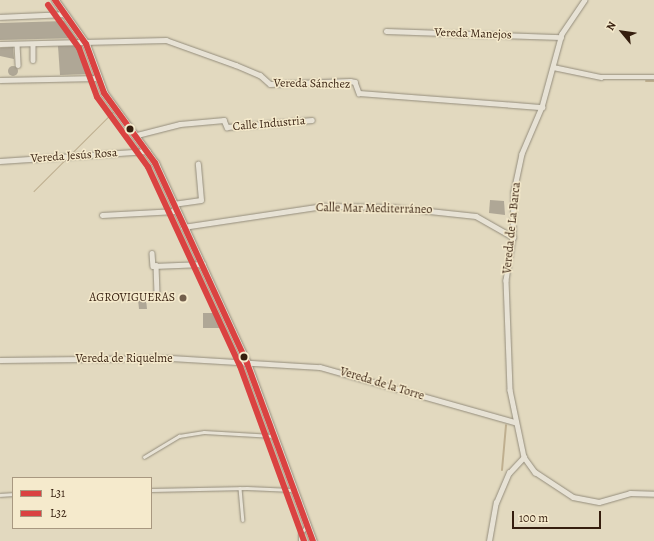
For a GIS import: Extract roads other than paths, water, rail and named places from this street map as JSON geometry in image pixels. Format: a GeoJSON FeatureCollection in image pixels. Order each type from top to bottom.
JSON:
{"type":"FeatureCollection","features":[{"type":"Feature","properties":{"kind":"main road"},"geometry":{"type":"LineString","coordinates":[[55,0],[86,44],[98,78],[107,97],[137,134],[148,151],[183,227],[203,264],[247,363],[313,541]]}},
{"type":"Feature","properties":{"kind":"street","name":"Vereda de La Barca"},"geometry":{"type":"LineString","coordinates":[[524,457],[515,422],[510,390],[506,280],[513,237],[514,192],[522,154],[542,107],[561,37],[571,16],[585,0]]}},
{"type":"Feature","properties":{"kind":"street"},"geometry":{"type":"LineString","coordinates":[[0,17],[65,14]]}},
{"type":"Feature","properties":{"kind":"street","name":"Vereda Manejos"},"geometry":{"type":"LineString","coordinates":[[386,31],[561,37]]}},
{"type":"Feature","properties":{"kind":"street","name":"Vereda Sánchez"},"geometry":{"type":"LineString","coordinates":[[86,44],[138,38],[166,40],[260,75],[270,84],[354,82],[359,93],[542,107]]}},
{"type":"Feature","properties":{"kind":"street"},"geometry":{"type":"LineString","coordinates":[[0,44],[86,44]]}},
{"type":"Feature","properties":{"kind":"street"},"geometry":{"type":"LineString","coordinates":[[17,44],[18,65]]}},
{"type":"Feature","properties":{"kind":"street"},"geometry":{"type":"LineString","coordinates":[[33,44],[33,60]]}},
{"type":"Feature","properties":{"kind":"street"},"geometry":{"type":"LineString","coordinates":[[553,67],[601,77],[654,77]]}},
{"type":"Feature","properties":{"kind":"street"},"geometry":{"type":"LineString","coordinates":[[0,80],[98,78]]}},
{"type":"Feature","properties":{"kind":"street","name":"Calle Industria"},"geometry":{"type":"LineString","coordinates":[[137,134],[180,124],[224,120],[227,127],[312,120]]}},
{"type":"Feature","properties":{"kind":"street","name":"Vereda Jesús Rosa"},"geometry":{"type":"LineString","coordinates":[[0,161],[148,151]]}},
{"type":"Feature","properties":{"kind":"street"},"geometry":{"type":"LineString","coordinates":[[173,204],[201,200],[198,164]]}},
{"type":"Feature","properties":{"kind":"street","name":"Calle Mar Mediterráneo"},"geometry":{"type":"LineString","coordinates":[[183,227],[324,206],[386,207],[476,216],[513,237]]}},
{"type":"Feature","properties":{"kind":"street"},"geometry":{"type":"LineString","coordinates":[[102,215],[176,211]]}},
{"type":"Feature","properties":{"kind":"street"},"geometry":{"type":"LineString","coordinates":[[152,253],[153,266],[203,264]]}},
{"type":"Feature","properties":{"kind":"street"},"geometry":{"type":"LineString","coordinates":[[156,265],[156,294]]}},
{"type":"Feature","properties":{"kind":"street","name":"Vereda de Riquelme"},"geometry":{"type":"LineString","coordinates":[[0,360],[171,358],[247,363]]}},
{"type":"Feature","properties":{"kind":"street","name":"Vereda de la Torre"},"geometry":{"type":"LineString","coordinates":[[247,363],[292,364],[339,370],[515,422]]}},
{"type":"Feature","properties":{"kind":"street"},"geometry":{"type":"LineString","coordinates":[[489,541],[496,503],[509,473],[524,457],[535,472],[573,497],[599,502],[630,493],[654,494]]}},
{"type":"Feature","properties":{"kind":"lane"},"geometry":{"type":"LineString","coordinates":[[144,458],[178,436],[204,432],[273,436]]}},
{"type":"Feature","properties":{"kind":"lane"},"geometry":{"type":"LineString","coordinates":[[240,488],[243,520]]}},
{"type":"Feature","properties":{"kind":"lane"},"geometry":{"type":"LineString","coordinates":[[152,490],[240,488],[293,490]]}},
{"type":"Feature","properties":{"kind":"lane"},"geometry":{"type":"LineString","coordinates":[[0,495],[12,494]]}},
{"type":"Feature","properties":{"kind":"lane"},"geometry":{"type":"LineString","coordinates":[[300,541],[300,534],[307,526]]}},
{"type":"Feature","properties":{"kind":"waterway"},"geometry":{"type":"LineString","coordinates":[[646,81],[654,81]]}},
{"type":"Feature","properties":{"kind":"waterway"},"geometry":{"type":"LineString","coordinates":[[502,470],[506,425]]}},
{"type":"Feature","properties":{"kind":"place","name":"AGROVIGUERAS"},"geometry":{"type":"Point","coordinates":[183,298]}}]}
